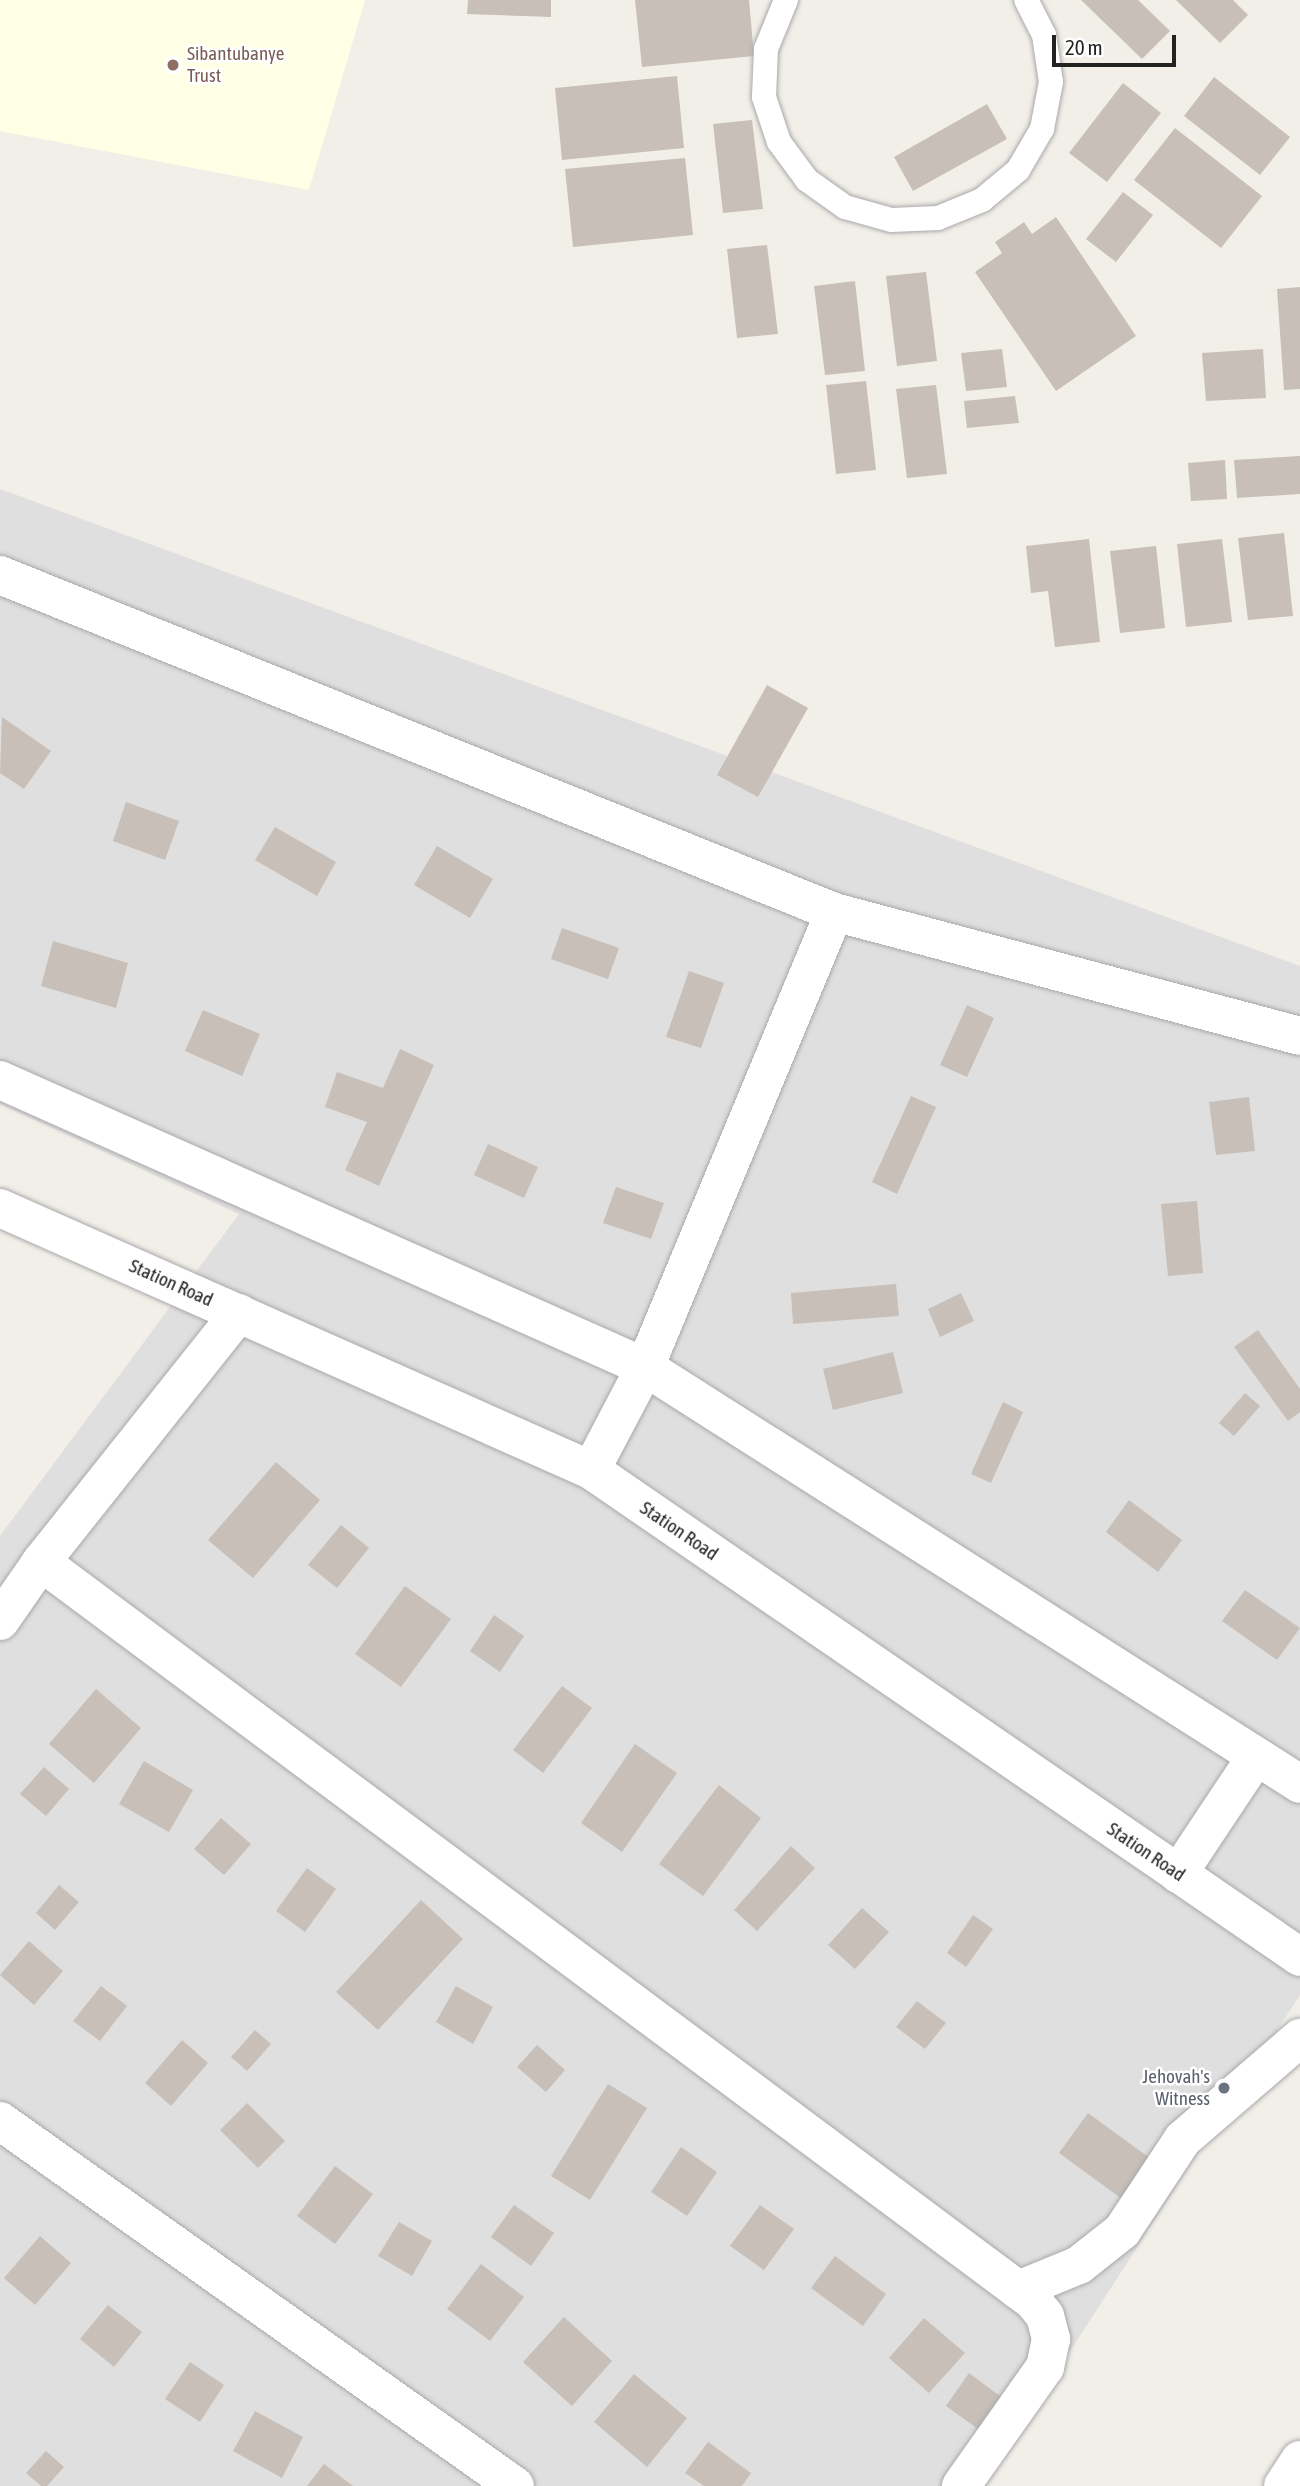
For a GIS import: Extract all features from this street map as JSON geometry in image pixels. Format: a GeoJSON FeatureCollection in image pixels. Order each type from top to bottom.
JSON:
{"type":"FeatureCollection","features":[{"type":"Feature","properties":{"kind":"street"},"geometry":{"type":"LineString","coordinates":[[0,575],[834,912],[1300,1036]]}},
{"type":"Feature","properties":{"kind":"street"},"geometry":{"type":"LineString","coordinates":[[592,1470],[645,1367],[834,912]]}},
{"type":"Feature","properties":{"kind":"street"},"geometry":{"type":"LineString","coordinates":[[0,1080],[645,1367],[1255,1759],[1300,1784]]}},
{"type":"Feature","properties":{"kind":"street","name":"Station Road"},"geometry":{"type":"LineString","coordinates":[[0,1208],[592,1470],[1300,1956]]}},
{"type":"Feature","properties":{"kind":"street"},"geometry":{"type":"LineString","coordinates":[[0,1621],[41,1562],[239,1313]]}},
{"type":"Feature","properties":{"kind":"street"},"geometry":{"type":"LineString","coordinates":[[41,1562],[1018,2290],[1045,2316],[1050,2352],[1045,2367],[961,2486]]}},
{"type":"Feature","properties":{"kind":"street"},"geometry":{"type":"LineString","coordinates":[[1178,1874],[1255,1759]]}},
{"type":"Feature","properties":{"kind":"street"},"geometry":{"type":"LineString","coordinates":[[1018,2290],[1079,2265],[1122,2231],[1183,2140],[1300,2038]]}},
{"type":"Feature","properties":{"kind":"street"},"geometry":{"type":"LineString","coordinates":[[0,2121],[514,2486]]}},
{"type":"Feature","properties":{"kind":"street"},"geometry":{"type":"LineString","coordinates":[[1283,2486],[1300,2460]]}},
{"type":"Feature","properties":{"kind":"lane"},"geometry":{"type":"LineString","coordinates":[[786,0],[766,49],[764,97],[779,142],[807,180],[836,200],[891,220],[939,218],[982,200],[1018,170],[1042,129],[1051,82],[1044,35],[1026,0]]}},
{"type":"Feature","properties":{"kind":"shaded area","name":"Sibantubanye Trust"},"geometry":{"type":"Polygon","coordinates":[[[0,0],[365,0],[309,190],[0,131],[0,0]]]}},
{"type":"Feature","properties":{"kind":"shaded area"},"geometry":{"type":"Polygon","coordinates":[[[0,489],[1300,966],[1300,1995],[983,2486],[0,2486],[0,1536],[239,1214],[0,1104],[0,489]]]}},
{"type":"Feature","properties":{"kind":"building"},"geometry":{"type":"Polygon","coordinates":[[[468,0],[551,0],[551,17],[467,14],[468,0]]]}},
{"type":"Feature","properties":{"kind":"building"},"geometry":{"type":"Polygon","coordinates":[[[635,0],[749,0],[754,56],[642,67],[635,0]]]}},
{"type":"Feature","properties":{"kind":"building"},"geometry":{"type":"Polygon","coordinates":[[[1081,0],[1138,0],[1170,31],[1142,59],[1081,0]]]}},
{"type":"Feature","properties":{"kind":"building"},"geometry":{"type":"Polygon","coordinates":[[[1176,0],[1233,0],[1248,15],[1220,43],[1176,0]]]}},
{"type":"Feature","properties":{"kind":"building"},"geometry":{"type":"Polygon","coordinates":[[[677,76],[684,148],[562,160],[555,88],[677,76]]]}},
{"type":"Feature","properties":{"kind":"building"},"geometry":{"type":"Polygon","coordinates":[[[1214,77],[1290,137],[1260,175],[1184,116],[1214,77]]]}},
{"type":"Feature","properties":{"kind":"building"},"geometry":{"type":"Polygon","coordinates":[[[1123,83],[1161,113],[1107,182],[1069,153],[1123,83]]]}},
{"type":"Feature","properties":{"kind":"building"},"geometry":{"type":"Polygon","coordinates":[[[987,104],[1007,139],[913,191],[894,157],[987,104]]]}},
{"type":"Feature","properties":{"kind":"building"},"geometry":{"type":"Polygon","coordinates":[[[752,120],[763,209],[723,213],[713,124],[752,120]]]}},
{"type":"Feature","properties":{"kind":"building"},"geometry":{"type":"Polygon","coordinates":[[[1175,128],[1262,196],[1221,248],[1134,180],[1175,128]]]}},
{"type":"Feature","properties":{"kind":"building"},"geometry":{"type":"Polygon","coordinates":[[[685,158],[693,235],[573,247],[565,169],[685,158]]]}},
{"type":"Feature","properties":{"kind":"building"},"geometry":{"type":"Polygon","coordinates":[[[1123,192],[1153,215],[1116,262],[1086,239],[1123,192]]]}},
{"type":"Feature","properties":{"kind":"building"},"geometry":{"type":"Polygon","coordinates":[[[1056,217],[1136,336],[1056,391],[975,272],[1002,253],[995,242],[1024,222],[1032,234],[1056,217]]]}},
{"type":"Feature","properties":{"kind":"building"},"geometry":{"type":"Polygon","coordinates":[[[767,245],[778,334],[737,338],[727,249],[767,245]]]}},
{"type":"Feature","properties":{"kind":"building"},"geometry":{"type":"Polygon","coordinates":[[[926,272],[937,361],[897,366],[886,276],[926,272]]]}},
{"type":"Feature","properties":{"kind":"building"},"geometry":{"type":"Polygon","coordinates":[[[855,281],[865,371],[825,375],[814,286],[855,281]]]}},
{"type":"Feature","properties":{"kind":"building"},"geometry":{"type":"Polygon","coordinates":[[[1300,287],[1300,389],[1284,390],[1277,289],[1300,287]]]}},
{"type":"Feature","properties":{"kind":"building"},"geometry":{"type":"Polygon","coordinates":[[[1002,349],[1007,387],[966,391],[961,353],[1002,349]]]}},
{"type":"Feature","properties":{"kind":"building"},"geometry":{"type":"Polygon","coordinates":[[[1263,349],[1266,398],[1206,401],[1202,353],[1263,349]]]}},
{"type":"Feature","properties":{"kind":"building"},"geometry":{"type":"Polygon","coordinates":[[[866,381],[876,470],[836,474],[826,385],[866,381]]]}},
{"type":"Feature","properties":{"kind":"building"},"geometry":{"type":"Polygon","coordinates":[[[936,385],[947,474],[907,478],[896,389],[936,385]]]}},
{"type":"Feature","properties":{"kind":"building"},"geometry":{"type":"Polygon","coordinates":[[[1015,396],[1019,423],[967,428],[964,401],[1015,396]]]}},
{"type":"Feature","properties":{"kind":"building"},"geometry":{"type":"Polygon","coordinates":[[[1300,456],[1300,494],[1237,498],[1234,460],[1300,456]]]}},
{"type":"Feature","properties":{"kind":"building"},"geometry":{"type":"Polygon","coordinates":[[[1225,460],[1227,499],[1191,501],[1188,463],[1225,460]]]}},
{"type":"Feature","properties":{"kind":"building"},"geometry":{"type":"Polygon","coordinates":[[[1284,533],[1293,616],[1248,620],[1238,538],[1284,533]]]}},
{"type":"Feature","properties":{"kind":"building"},"geometry":{"type":"Polygon","coordinates":[[[1089,539],[1100,642],[1055,647],[1048,591],[1031,593],[1026,546],[1089,539]]]}},
{"type":"Feature","properties":{"kind":"building"},"geometry":{"type":"Polygon","coordinates":[[[1222,539],[1232,622],[1186,627],[1177,544],[1222,539]]]}},
{"type":"Feature","properties":{"kind":"building"},"geometry":{"type":"Polygon","coordinates":[[[1156,546],[1165,628],[1120,633],[1110,551],[1156,546]]]}},
{"type":"Feature","properties":{"kind":"building"},"geometry":{"type":"Polygon","coordinates":[[[767,685],[808,708],[758,797],[717,775],[767,685]]]}},
{"type":"Feature","properties":{"kind":"building"},"geometry":{"type":"Polygon","coordinates":[[[2,717],[51,751],[24,789],[0,773],[2,717]]]}},
{"type":"Feature","properties":{"kind":"building"},"geometry":{"type":"Polygon","coordinates":[[[126,802],[179,821],[165,860],[113,841],[126,802]]]}},
{"type":"Feature","properties":{"kind":"building"},"geometry":{"type":"Polygon","coordinates":[[[275,827],[336,862],[317,896],[255,860],[275,827]]]}},
{"type":"Feature","properties":{"kind":"building"},"geometry":{"type":"Polygon","coordinates":[[[437,846],[493,879],[470,918],[414,885],[437,846]]]}},
{"type":"Feature","properties":{"kind":"building"},"geometry":{"type":"Polygon","coordinates":[[[562,928],[619,948],[608,979],[551,959],[562,928]]]}},
{"type":"Feature","properties":{"kind":"building"},"geometry":{"type":"Polygon","coordinates":[[[53,941],[128,963],[116,1008],[41,986],[53,941]]]}},
{"type":"Feature","properties":{"kind":"building"},"geometry":{"type":"Polygon","coordinates":[[[689,971],[724,983],[701,1048],[666,1037],[689,971]]]}},
{"type":"Feature","properties":{"kind":"building"},"geometry":{"type":"Polygon","coordinates":[[[967,1005],[994,1018],[967,1077],[940,1065],[967,1005]]]}},
{"type":"Feature","properties":{"kind":"building"},"geometry":{"type":"Polygon","coordinates":[[[203,1010],[260,1034],[242,1076],[185,1051],[203,1010]]]}},
{"type":"Feature","properties":{"kind":"building"},"geometry":{"type":"Polygon","coordinates":[[[400,1049],[434,1065],[379,1186],[345,1170],[367,1122],[325,1107],[337,1072],[383,1088],[400,1049]]]}},
{"type":"Feature","properties":{"kind":"building"},"geometry":{"type":"Polygon","coordinates":[[[911,1096],[936,1107],[897,1194],[872,1182],[911,1096]]]}},
{"type":"Feature","properties":{"kind":"building"},"geometry":{"type":"Polygon","coordinates":[[[1249,1097],[1255,1151],[1216,1155],[1209,1102],[1249,1097]]]}},
{"type":"Feature","properties":{"kind":"building"},"geometry":{"type":"Polygon","coordinates":[[[488,1144],[538,1167],[524,1198],[474,1175],[488,1144]]]}},
{"type":"Feature","properties":{"kind":"building"},"geometry":{"type":"Polygon","coordinates":[[[616,1187],[664,1203],[651,1239],[603,1223],[616,1187]]]}},
{"type":"Feature","properties":{"kind":"building"},"geometry":{"type":"Polygon","coordinates":[[[1197,1201],[1203,1273],[1168,1276],[1161,1204],[1197,1201]]]}},
{"type":"Feature","properties":{"kind":"building"},"geometry":{"type":"Polygon","coordinates":[[[896,1284],[899,1316],[793,1324],[791,1293],[896,1284]]]}},
{"type":"Feature","properties":{"kind":"building"},"geometry":{"type":"Polygon","coordinates":[[[961,1293],[974,1321],[940,1337],[928,1309],[961,1293]]]}},
{"type":"Feature","properties":{"kind":"building"},"geometry":{"type":"Polygon","coordinates":[[[1258,1330],[1300,1389],[1300,1412],[1288,1421],[1234,1347],[1258,1330]]]}},
{"type":"Feature","properties":{"kind":"building"},"geometry":{"type":"Polygon","coordinates":[[[893,1352],[903,1393],[833,1410],[823,1369],[893,1352]]]}},
{"type":"Feature","properties":{"kind":"building"},"geometry":{"type":"Polygon","coordinates":[[[1245,1393],[1260,1406],[1234,1436],[1219,1423],[1245,1393]]]}},
{"type":"Feature","properties":{"kind":"building"},"geometry":{"type":"Polygon","coordinates":[[[1003,1402],[1023,1412],[991,1483],[971,1474],[1003,1402]]]}},
{"type":"Feature","properties":{"kind":"building"},"geometry":{"type":"Polygon","coordinates":[[[276,1462],[320,1500],[253,1578],[208,1540],[276,1462]]]}},
{"type":"Feature","properties":{"kind":"building"},"geometry":{"type":"Polygon","coordinates":[[[1129,1500],[1182,1540],[1158,1572],[1106,1532],[1129,1500]]]}},
{"type":"Feature","properties":{"kind":"building"},"geometry":{"type":"Polygon","coordinates":[[[341,1525],[369,1548],[337,1588],[308,1565],[341,1525]]]}},
{"type":"Feature","properties":{"kind":"building"},"geometry":{"type":"Polygon","coordinates":[[[405,1586],[451,1619],[401,1687],[355,1654],[405,1586]]]}},
{"type":"Feature","properties":{"kind":"building"},"geometry":{"type":"Polygon","coordinates":[[[1245,1590],[1300,1628],[1277,1660],[1222,1621],[1245,1590]]]}},
{"type":"Feature","properties":{"kind":"building"},"geometry":{"type":"Polygon","coordinates":[[[494,1615],[524,1636],[500,1672],[470,1651],[494,1615]]]}},
{"type":"Feature","properties":{"kind":"building"},"geometry":{"type":"Polygon","coordinates":[[[562,1686],[592,1708],[543,1773],[513,1750],[562,1686]]]}},
{"type":"Feature","properties":{"kind":"building"},"geometry":{"type":"Polygon","coordinates":[[[96,1689],[141,1728],[94,1783],[49,1744],[96,1689]]]}},
{"type":"Feature","properties":{"kind":"building"},"geometry":{"type":"Polygon","coordinates":[[[635,1744],[677,1773],[622,1852],[581,1823],[635,1744]]]}},
{"type":"Feature","properties":{"kind":"building"},"geometry":{"type":"Polygon","coordinates":[[[144,1761],[193,1790],[169,1832],[119,1804],[144,1761]]]}},
{"type":"Feature","properties":{"kind":"building"},"geometry":{"type":"Polygon","coordinates":[[[44,1767],[69,1789],[46,1816],[20,1794],[44,1767]]]}},
{"type":"Feature","properties":{"kind":"building"},"geometry":{"type":"Polygon","coordinates":[[[719,1785],[761,1818],[703,1896],[659,1864],[719,1785]]]}},
{"type":"Feature","properties":{"kind":"building"},"geometry":{"type":"Polygon","coordinates":[[[221,1818],[251,1844],[224,1875],[194,1849],[221,1818]]]}},
{"type":"Feature","properties":{"kind":"building"},"geometry":{"type":"Polygon","coordinates":[[[791,1846],[815,1868],[757,1931],[734,1910],[791,1846]]]}},
{"type":"Feature","properties":{"kind":"building"},"geometry":{"type":"Polygon","coordinates":[[[307,1868],[336,1889],[305,1932],[276,1911],[307,1868]]]}},
{"type":"Feature","properties":{"kind":"building"},"geometry":{"type":"Polygon","coordinates":[[[59,1885],[79,1902],[55,1930],[36,1913],[59,1885]]]}},
{"type":"Feature","properties":{"kind":"building"},"geometry":{"type":"Polygon","coordinates":[[[421,1900],[463,1939],[378,2030],[336,1992],[421,1900]]]}},
{"type":"Feature","properties":{"kind":"building"},"geometry":{"type":"Polygon","coordinates":[[[862,1908],[889,1932],[855,1969],[828,1945],[862,1908]]]}},
{"type":"Feature","properties":{"kind":"building"},"geometry":{"type":"Polygon","coordinates":[[[973,1915],[993,1929],[966,1967],[947,1953],[973,1915]]]}},
{"type":"Feature","properties":{"kind":"building"},"geometry":{"type":"Polygon","coordinates":[[[29,1941],[63,1971],[34,2005],[0,1975],[29,1941]]]}},
{"type":"Feature","properties":{"kind":"building"},"geometry":{"type":"Polygon","coordinates":[[[101,1986],[127,2006],[100,2041],[73,2021],[101,1986]]]}},
{"type":"Feature","properties":{"kind":"building"},"geometry":{"type":"Polygon","coordinates":[[[456,1986],[493,2007],[473,2044],[436,2022],[456,1986]]]}},
{"type":"Feature","properties":{"kind":"building"},"geometry":{"type":"Polygon","coordinates":[[[917,2001],[946,2023],[925,2049],[896,2027],[917,2001]]]}},
{"type":"Feature","properties":{"kind":"building"},"geometry":{"type":"Polygon","coordinates":[[[255,2030],[271,2044],[247,2071],[231,2057],[255,2030]]]}},
{"type":"Feature","properties":{"kind":"building"},"geometry":{"type":"Polygon","coordinates":[[[182,2040],[208,2063],[171,2106],[145,2083],[182,2040]]]}},
{"type":"Feature","properties":{"kind":"building"},"geometry":{"type":"Polygon","coordinates":[[[537,2045],[565,2070],[546,2092],[517,2067],[537,2045]]]}},
{"type":"Feature","properties":{"kind":"building"},"geometry":{"type":"Polygon","coordinates":[[[608,2084],[647,2108],[590,2200],[551,2176],[608,2084]]]}},
{"type":"Feature","properties":{"kind":"building"},"geometry":{"type":"Polygon","coordinates":[[[247,2103],[285,2141],[258,2168],[220,2130],[247,2103]]]}},
{"type":"Feature","properties":{"kind":"building"},"geometry":{"type":"Polygon","coordinates":[[[1088,2113],[1151,2159],[1122,2199],[1059,2153],[1088,2113]]]}},
{"type":"Feature","properties":{"kind":"building"},"geometry":{"type":"Polygon","coordinates":[[[681,2147],[717,2172],[687,2216],[651,2192],[681,2147]]]}},
{"type":"Feature","properties":{"kind":"building"},"geometry":{"type":"Polygon","coordinates":[[[335,2166],[373,2194],[335,2244],[297,2216],[335,2166]]]}},
{"type":"Feature","properties":{"kind":"building"},"geometry":{"type":"Polygon","coordinates":[[[514,2205],[554,2233],[531,2266],[491,2237],[514,2205]]]}},
{"type":"Feature","properties":{"kind":"building"},"geometry":{"type":"Polygon","coordinates":[[[760,2205],[794,2229],[764,2270],[730,2246],[760,2205]]]}},
{"type":"Feature","properties":{"kind":"building"},"geometry":{"type":"Polygon","coordinates":[[[399,2222],[432,2241],[412,2276],[378,2256],[399,2222]]]}},
{"type":"Feature","properties":{"kind":"building"},"geometry":{"type":"Polygon","coordinates":[[[40,2236],[71,2263],[35,2305],[4,2278],[40,2236]]]}},
{"type":"Feature","properties":{"kind":"building"},"geometry":{"type":"Polygon","coordinates":[[[835,2256],[886,2294],[863,2326],[811,2288],[835,2256]]]}},
{"type":"Feature","properties":{"kind":"building"},"geometry":{"type":"Polygon","coordinates":[[[481,2264],[524,2297],[490,2341],[447,2309],[481,2264]]]}},
{"type":"Feature","properties":{"kind":"building"},"geometry":{"type":"Polygon","coordinates":[[[108,2305],[142,2332],[114,2367],[80,2339],[108,2305]]]}},
{"type":"Feature","properties":{"kind":"building"},"geometry":{"type":"Polygon","coordinates":[[[564,2317],[612,2361],[572,2406],[523,2362],[564,2317]]]}},
{"type":"Feature","properties":{"kind":"building"},"geometry":{"type":"Polygon","coordinates":[[[924,2318],[965,2353],[929,2393],[889,2358],[924,2318]]]}},
{"type":"Feature","properties":{"kind":"building"},"geometry":{"type":"Polygon","coordinates":[[[190,2362],[224,2385],[200,2422],[165,2399],[190,2362]]]}},
{"type":"Feature","properties":{"kind":"building"},"geometry":{"type":"Polygon","coordinates":[[[969,2373],[1004,2399],[981,2431],[946,2406],[969,2373]]]}},
{"type":"Feature","properties":{"kind":"building"},"geometry":{"type":"Polygon","coordinates":[[[634,2374],[687,2418],[647,2467],[594,2422],[634,2374]]]}},
{"type":"Feature","properties":{"kind":"building"},"geometry":{"type":"Polygon","coordinates":[[[255,2411],[303,2437],[282,2478],[233,2451],[255,2411]]]}},
{"type":"Feature","properties":{"kind":"building"},"geometry":{"type":"Polygon","coordinates":[[[708,2442],[751,2473],[742,2486],[704,2486],[685,2473],[708,2442]]]}},
{"type":"Feature","properties":{"kind":"building"},"geometry":{"type":"Polygon","coordinates":[[[46,2451],[64,2467],[47,2486],[41,2486],[26,2473],[46,2451]]]}},
{"type":"Feature","properties":{"kind":"building"},"geometry":{"type":"Polygon","coordinates":[[[324,2464],[353,2486],[307,2486],[324,2464]]]}},
{"type":"Feature","properties":{"kind":"place","name":"Sibantubanye Trust"},"geometry":{"type":"Point","coordinates":[173,65]}},
{"type":"Feature","properties":{"kind":"place","name":"Jehovah's Witness"},"geometry":{"type":"Point","coordinates":[1224,2088]}}]}
